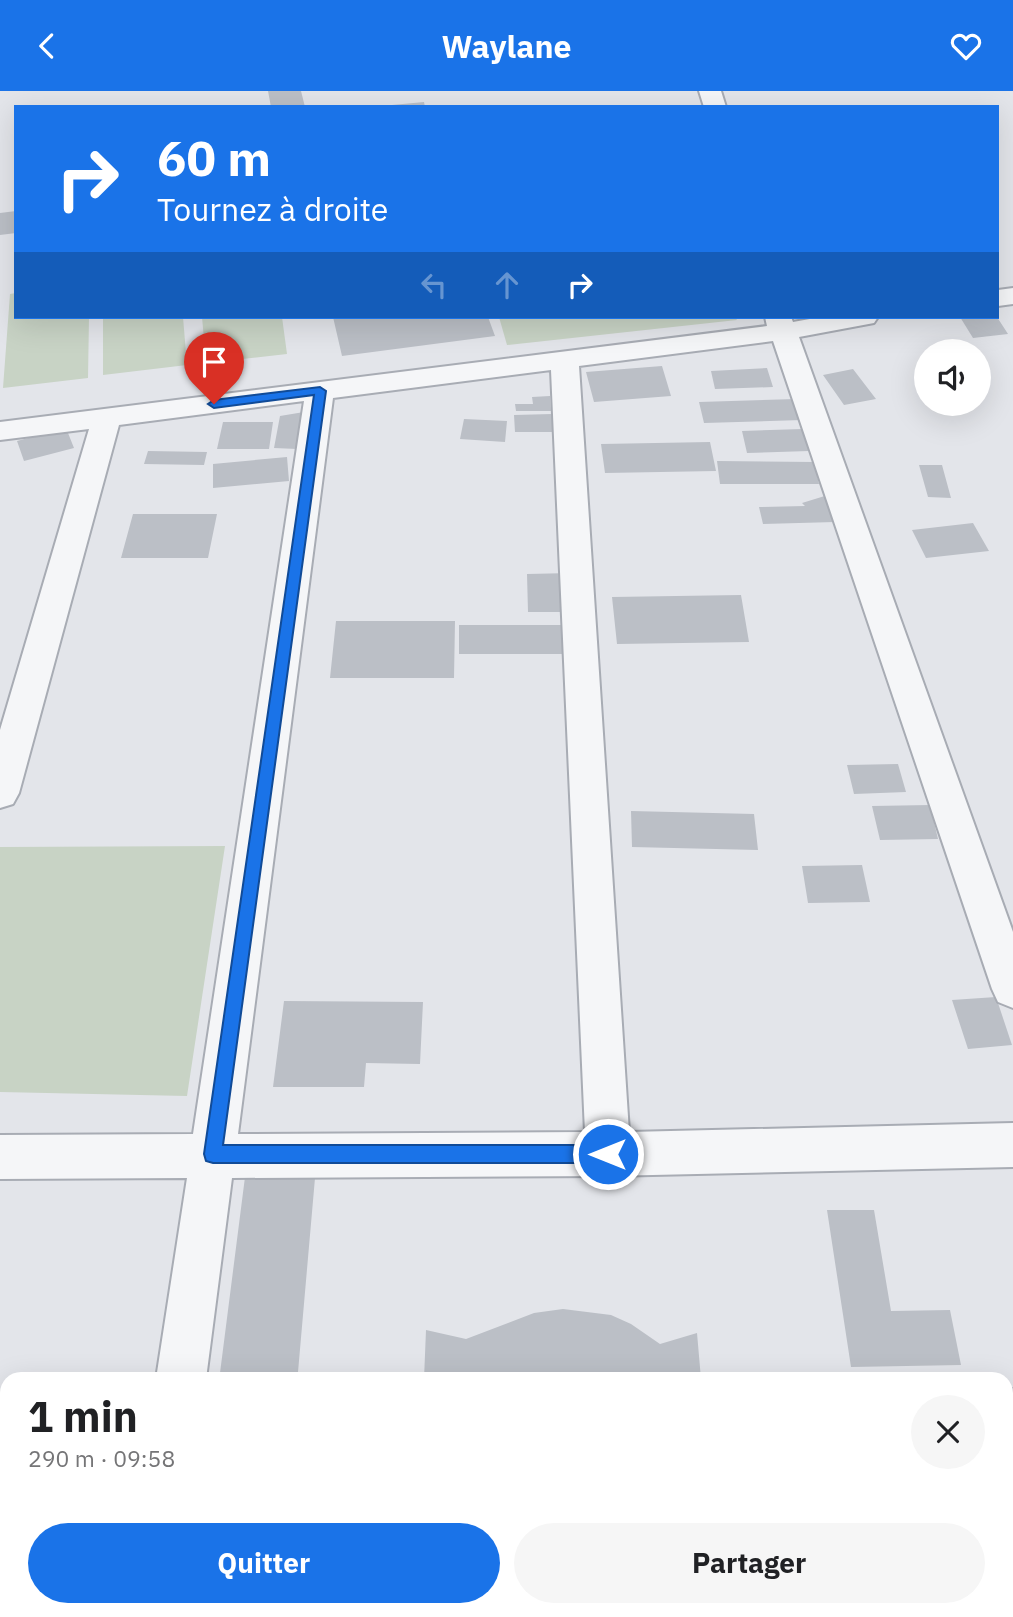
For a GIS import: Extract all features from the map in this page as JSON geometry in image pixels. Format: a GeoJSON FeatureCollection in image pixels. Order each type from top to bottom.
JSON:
{"type":"FeatureCollection","features":[{"type":"Feature","properties":{"kind":"street"},"geometry":{"type":"LineString","coordinates":[[0,431],[565,360],[780,324],[840,319]]}},
{"type":"Feature","properties":{"kind":"street"},"geometry":{"type":"LineString","coordinates":[[780,324],[1013,989]]}},
{"type":"Feature","properties":{"kind":"street"},"geometry":{"type":"LineString","coordinates":[[565,360],[608,1154]]}},
{"type":"Feature","properties":{"kind":"street"},"geometry":{"type":"LineString","coordinates":[[182,1372],[320,391]]}},
{"type":"Feature","properties":{"kind":"street"},"geometry":{"type":"LineString","coordinates":[[0,793],[15,687],[107,417]]}},
{"type":"Feature","properties":{"kind":"street"},"geometry":{"type":"LineString","coordinates":[[0,1157],[608,1154],[1013,1145]]}},
{"type":"Feature","properties":{"kind":"green space"},"geometry":{"type":"Polygon","coordinates":[[[14,293],[14,319],[89,319],[88,378],[3,388],[10,294],[14,293]]]}},
{"type":"Feature","properties":{"kind":"green space"},"geometry":{"type":"Polygon","coordinates":[[[103,319],[183,319],[187,365],[103,375],[103,319]]]}},
{"type":"Feature","properties":{"kind":"green space"},"geometry":{"type":"Polygon","coordinates":[[[202,319],[282,319],[287,354],[206,363],[202,319]]]}},
{"type":"Feature","properties":{"kind":"green space"},"geometry":{"type":"Polygon","coordinates":[[[500,319],[737,320],[507,345],[500,319]]]}},
{"type":"Feature","properties":{"kind":"green space"},"geometry":{"type":"Polygon","coordinates":[[[225,846],[187,1096],[0,1092],[0,847],[225,846]]]}},
{"type":"Feature","properties":{"kind":"building"},"geometry":{"type":"Polygon","coordinates":[[[268,91],[301,91],[304,105],[271,105],[268,91]]]}},
{"type":"Feature","properties":{"kind":"building"},"geometry":{"type":"Polygon","coordinates":[[[424,102],[425,105],[392,105],[424,102]]]}},
{"type":"Feature","properties":{"kind":"building"},"geometry":{"type":"Polygon","coordinates":[[[14,211],[14,233],[0,235],[0,213],[14,211]]]}},
{"type":"Feature","properties":{"kind":"building"},"geometry":{"type":"Polygon","coordinates":[[[333,319],[489,319],[495,336],[342,356],[333,319]]]}},
{"type":"Feature","properties":{"kind":"building"},"geometry":{"type":"Polygon","coordinates":[[[961,319],[998,319],[1008,334],[973,338],[961,319]]]}},
{"type":"Feature","properties":{"kind":"building"},"geometry":{"type":"Polygon","coordinates":[[[662,366],[671,396],[594,402],[586,372],[662,366]]]}},
{"type":"Feature","properties":{"kind":"building"},"geometry":{"type":"Polygon","coordinates":[[[767,368],[773,387],[715,389],[711,371],[767,368]]]}},
{"type":"Feature","properties":{"kind":"building"},"geometry":{"type":"Polygon","coordinates":[[[853,369],[876,399],[844,405],[823,375],[853,369]]]}},
{"type":"Feature","properties":{"kind":"building"},"geometry":{"type":"Polygon","coordinates":[[[550,396],[551,411],[516,411],[515,404],[533,404],[532,397],[550,396]]]}},
{"type":"Feature","properties":{"kind":"building"},"geometry":{"type":"Polygon","coordinates":[[[796,399],[802,420],[704,423],[699,402],[796,399]]]}},
{"type":"Feature","properties":{"kind":"building"},"geometry":{"type":"Polygon","coordinates":[[[304,412],[297,449],[274,448],[280,416],[304,412]]]}},
{"type":"Feature","properties":{"kind":"building"},"geometry":{"type":"Polygon","coordinates":[[[552,414],[553,432],[515,432],[514,415],[552,414]]]}},
{"type":"Feature","properties":{"kind":"building"},"geometry":{"type":"Polygon","coordinates":[[[464,419],[507,421],[505,442],[460,439],[464,419]]]}},
{"type":"Feature","properties":{"kind":"building"},"geometry":{"type":"Polygon","coordinates":[[[223,422],[273,422],[269,449],[217,449],[223,422]]]}},
{"type":"Feature","properties":{"kind":"building"},"geometry":{"type":"Polygon","coordinates":[[[66,428],[74,448],[24,461],[17,441],[66,428]]]}},
{"type":"Feature","properties":{"kind":"building"},"geometry":{"type":"Polygon","coordinates":[[[803,429],[809,451],[747,453],[742,431],[803,429]]]}},
{"type":"Feature","properties":{"kind":"building"},"geometry":{"type":"Polygon","coordinates":[[[710,442],[716,471],[605,473],[601,444],[710,442]]]}},
{"type":"Feature","properties":{"kind":"building"},"geometry":{"type":"Polygon","coordinates":[[[148,451],[207,452],[204,465],[144,464],[148,451]]]}},
{"type":"Feature","properties":{"kind":"building"},"geometry":{"type":"Polygon","coordinates":[[[287,457],[289,481],[213,488],[213,464],[287,457]]]}},
{"type":"Feature","properties":{"kind":"building"},"geometry":{"type":"Polygon","coordinates":[[[717,461],[814,462],[819,484],[720,484],[717,461]]]}},
{"type":"Feature","properties":{"kind":"building"},"geometry":{"type":"Polygon","coordinates":[[[919,465],[942,465],[951,498],[928,497],[919,465]]]}},
{"type":"Feature","properties":{"kind":"building"},"geometry":{"type":"Polygon","coordinates":[[[828,495],[835,522],[763,524],[759,507],[805,506],[802,503],[828,495]]]}},
{"type":"Feature","properties":{"kind":"building"},"geometry":{"type":"Polygon","coordinates":[[[133,514],[217,514],[208,558],[121,558],[133,514]]]}},
{"type":"Feature","properties":{"kind":"building"},"geometry":{"type":"Polygon","coordinates":[[[973,523],[989,551],[926,558],[912,530],[973,523]]]}},
{"type":"Feature","properties":{"kind":"building"},"geometry":{"type":"Polygon","coordinates":[[[572,573],[574,612],[528,612],[527,574],[572,573]]]}},
{"type":"Feature","properties":{"kind":"building"},"geometry":{"type":"Polygon","coordinates":[[[741,595],[749,642],[617,644],[612,597],[741,595]]]}},
{"type":"Feature","properties":{"kind":"building"},"geometry":{"type":"Polygon","coordinates":[[[336,621],[455,621],[454,678],[330,678],[336,621]]]}},
{"type":"Feature","properties":{"kind":"building"},"geometry":{"type":"Polygon","coordinates":[[[459,625],[564,625],[565,654],[459,654],[459,625]]]}},
{"type":"Feature","properties":{"kind":"building"},"geometry":{"type":"Polygon","coordinates":[[[898,764],[906,792],[854,794],[847,765],[898,764]]]}},
{"type":"Feature","properties":{"kind":"building"},"geometry":{"type":"Polygon","coordinates":[[[930,805],[938,839],[880,840],[872,806],[930,805]]]}},
{"type":"Feature","properties":{"kind":"building"},"geometry":{"type":"Polygon","coordinates":[[[631,811],[754,814],[758,850],[632,847],[631,811]]]}},
{"type":"Feature","properties":{"kind":"building"},"geometry":{"type":"Polygon","coordinates":[[[862,865],[870,902],[808,903],[802,866],[862,865]]]}},
{"type":"Feature","properties":{"kind":"building"},"geometry":{"type":"Polygon","coordinates":[[[996,997],[1012,1045],[968,1049],[952,1000],[996,997]]]}},
{"type":"Feature","properties":{"kind":"building"},"geometry":{"type":"Polygon","coordinates":[[[284,1001],[423,1002],[420,1064],[366,1063],[364,1087],[273,1087],[284,1001]]]}},
{"type":"Feature","properties":{"kind":"building"},"geometry":{"type":"Polygon","coordinates":[[[245,1177],[315,1178],[298,1372],[220,1372],[245,1177]]]}},
{"type":"Feature","properties":{"kind":"building"},"geometry":{"type":"Polygon","coordinates":[[[827,1210],[874,1210],[891,1311],[950,1310],[961,1365],[851,1367],[827,1210]]]}},
{"type":"Feature","properties":{"kind":"building"},"geometry":{"type":"Polygon","coordinates":[[[563,1309],[611,1315],[631,1324],[660,1344],[697,1333],[700,1372],[424,1372],[426,1330],[466,1339],[534,1313],[563,1309]]]}},
{"type":"Feature","properties":{"kind":"route"},"geometry":{"type":"LineString","coordinates":[[214,404],[320,391],[213,1154],[608,1154]]}}]}
